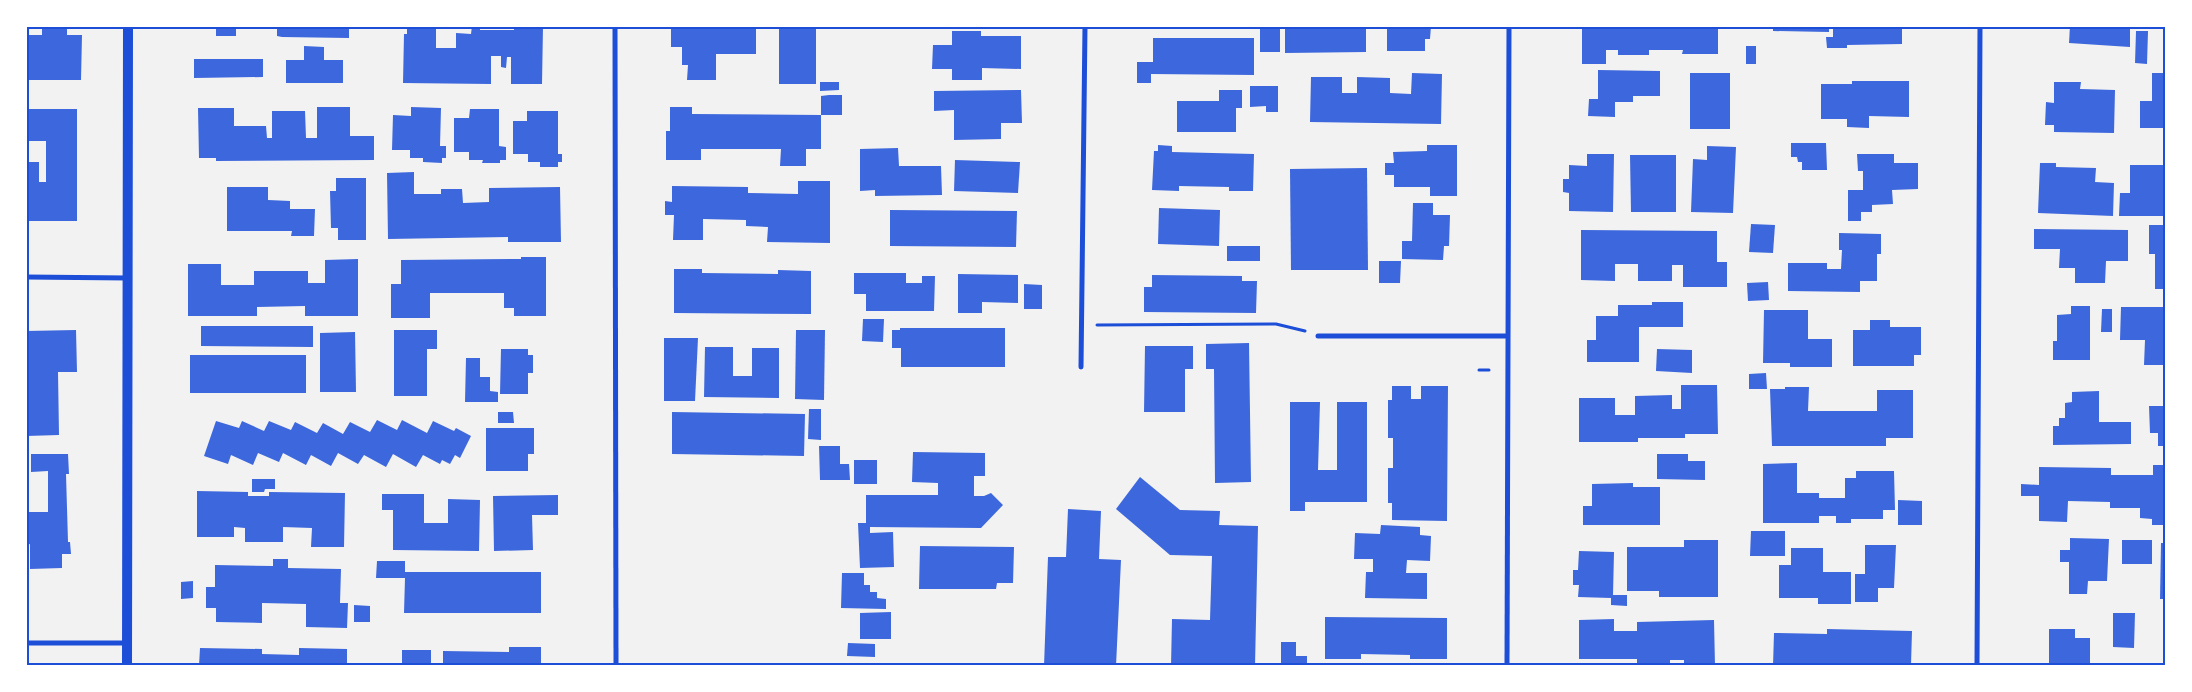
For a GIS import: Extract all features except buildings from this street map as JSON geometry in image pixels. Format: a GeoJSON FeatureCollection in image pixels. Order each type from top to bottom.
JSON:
{"type":"FeatureCollection","features":[{"type":"Feature","properties":{"kind":"main road"},"geometry":{"type":"LineString","coordinates":[[127,666],[128,26]]}},
{"type":"Feature","properties":{"kind":"street"},"geometry":{"type":"LineString","coordinates":[[615,26],[616,666]]}},
{"type":"Feature","properties":{"kind":"street"},"geometry":{"type":"LineString","coordinates":[[1081,366],[1085,26]]}},
{"type":"Feature","properties":{"kind":"street"},"geometry":{"type":"LineString","coordinates":[[1507,666],[1509,26]]}},
{"type":"Feature","properties":{"kind":"street"},"geometry":{"type":"LineString","coordinates":[[1977,666],[1980,26]]}},
{"type":"Feature","properties":{"kind":"street"},"geometry":{"type":"LineString","coordinates":[[26,277],[128,278]]}},
{"type":"Feature","properties":{"kind":"street"},"geometry":{"type":"LineString","coordinates":[[1318,336],[1508,336]]}},
{"type":"Feature","properties":{"kind":"street"},"geometry":{"type":"LineString","coordinates":[[26,643],[127,643]]}},
{"type":"Feature","properties":{"kind":"path"},"geometry":{"type":"LineString","coordinates":[[1081,326],[1276,324],[1318,336]]}},
{"type":"Feature","properties":{"kind":"path"},"geometry":{"type":"LineString","coordinates":[[1479,370],[1489,370]]}}]}
